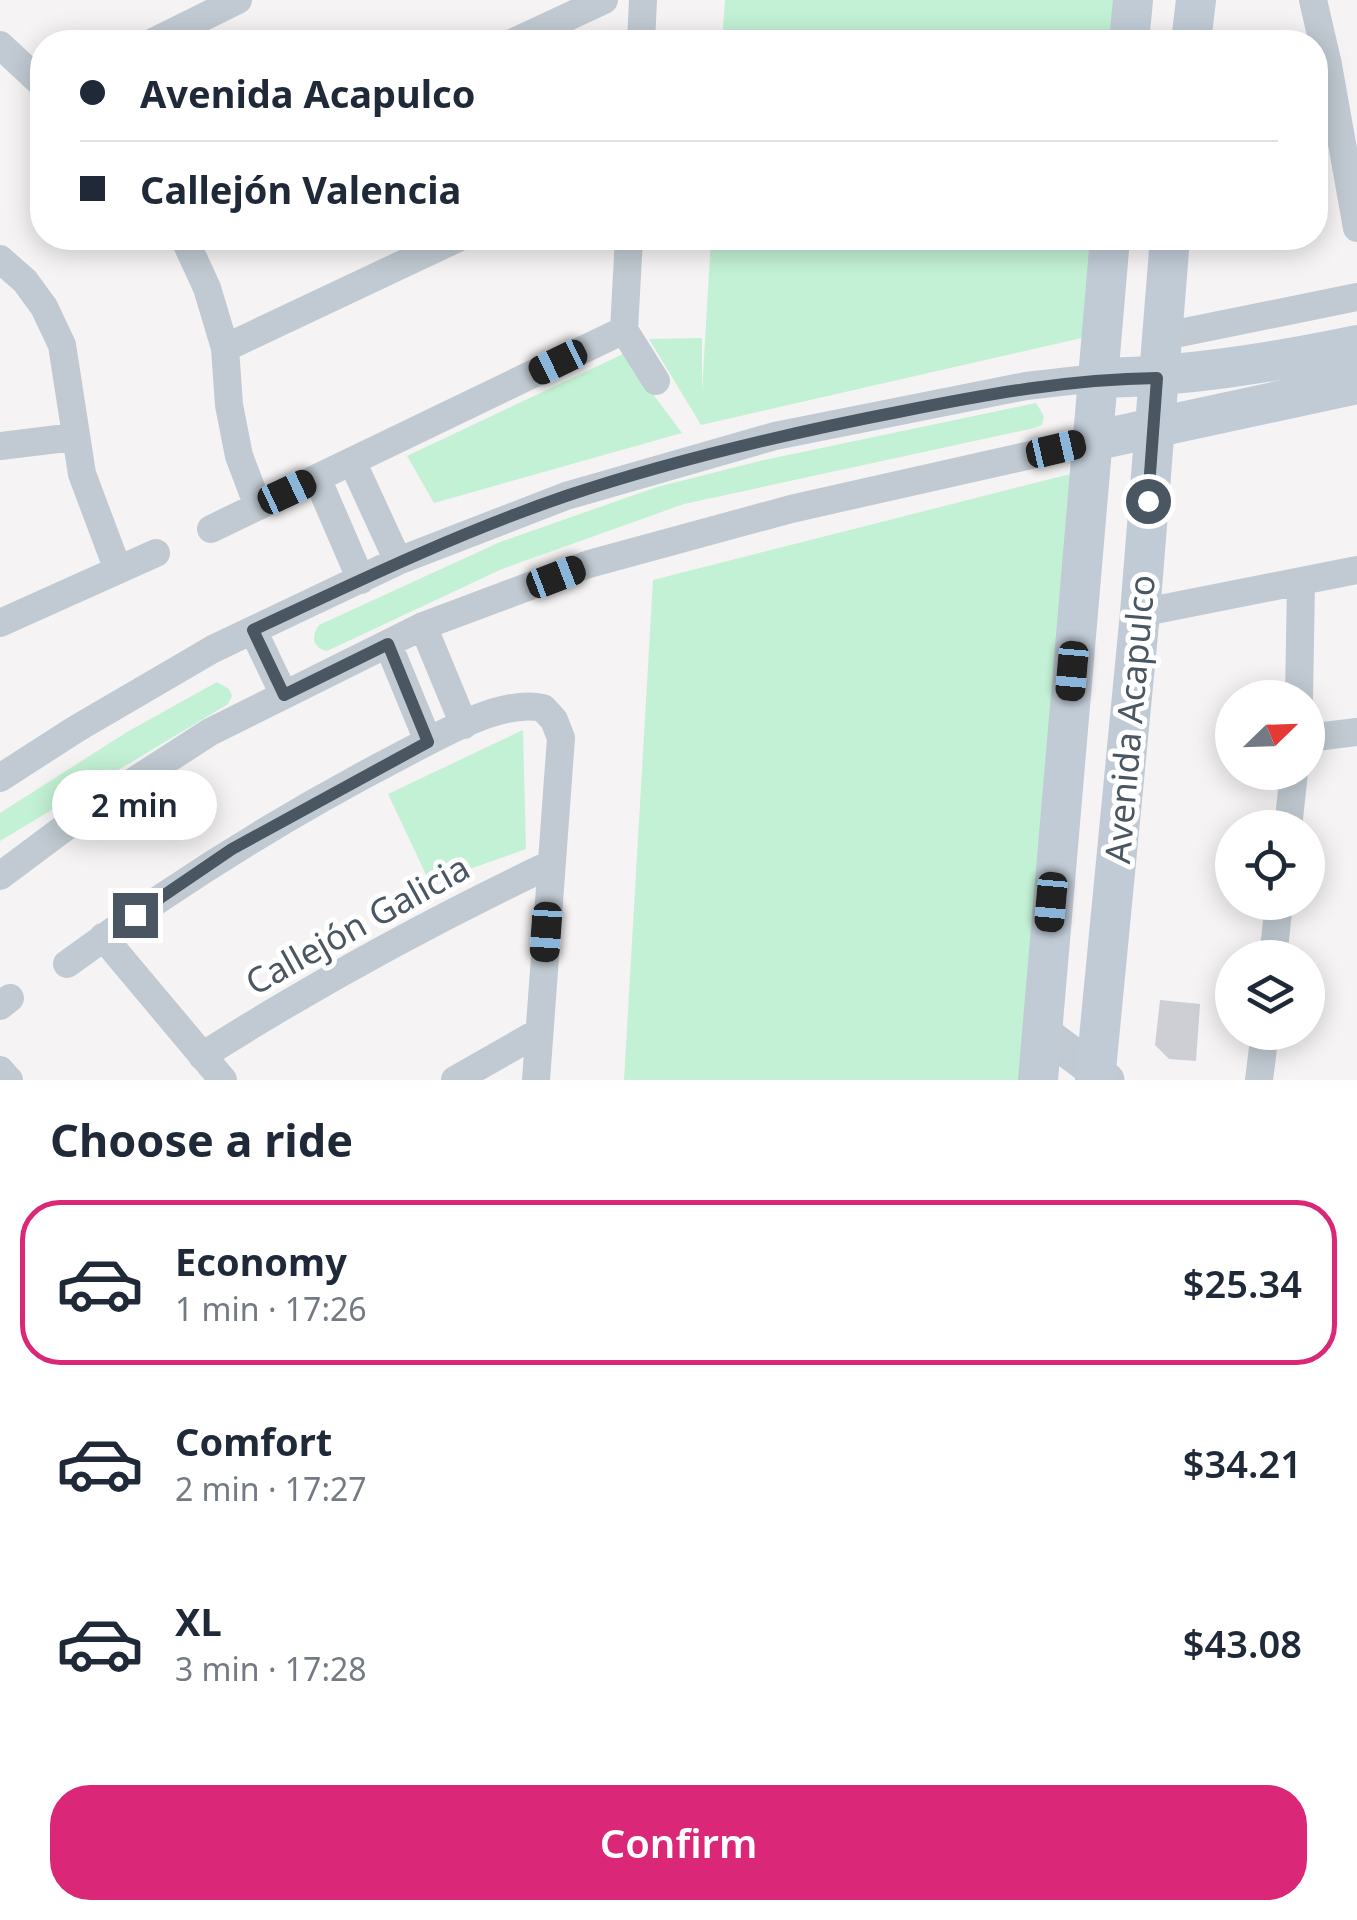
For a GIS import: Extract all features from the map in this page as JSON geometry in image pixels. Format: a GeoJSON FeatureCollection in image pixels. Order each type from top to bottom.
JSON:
{"type":"FeatureCollection","features":[{"type":"Feature","properties":{"kind":"main road"},"geometry":{"type":"LineString","coordinates":[[1192,30],[1196,0]]}},
{"type":"Feature","properties":{"kind":"main road","name":"Avenida Acapulco"},"geometry":{"type":"LineString","coordinates":[[1038,1080],[1109,250]]}},
{"type":"Feature","properties":{"kind":"main road","name":"Avenida Acapulco"},"geometry":{"type":"LineString","coordinates":[[1099,1077],[1169,250]]}},
{"type":"Feature","properties":{"kind":"main road"},"geometry":{"type":"LineString","coordinates":[[1096,378],[1157,378],[1297,358],[1357,344]]}},
{"type":"Feature","properties":{"kind":"main road"},"geometry":{"type":"LineString","coordinates":[[1093,440],[1357,384]]}},
{"type":"Feature","properties":{"kind":"street"},"geometry":{"type":"LineString","coordinates":[[177,30],[238,0]]}},
{"type":"Feature","properties":{"kind":"street"},"geometry":{"type":"LineString","coordinates":[[540,30],[604,0]]}},
{"type":"Feature","properties":{"kind":"street"},"geometry":{"type":"LineString","coordinates":[[641,30],[644,0]]}},
{"type":"Feature","properties":{"kind":"street"},"geometry":{"type":"LineString","coordinates":[[1313,0],[1320,30]]}},
{"type":"Feature","properties":{"kind":"street"},"geometry":{"type":"LineString","coordinates":[[0,45],[30,73]]}},
{"type":"Feature","properties":{"kind":"street"},"geometry":{"type":"LineString","coordinates":[[1328,66],[1357,228]]}},
{"type":"Feature","properties":{"kind":"street"},"geometry":{"type":"LineString","coordinates":[[190,250],[207,288],[225,348],[229,405],[239,456],[258,506]]}},
{"type":"Feature","properties":{"kind":"street"},"geometry":{"type":"LineString","coordinates":[[225,348],[433,250]]}},
{"type":"Feature","properties":{"kind":"street"},"geometry":{"type":"LineString","coordinates":[[627,250],[624,330],[656,381]]}},
{"type":"Feature","properties":{"kind":"street"},"geometry":{"type":"LineString","coordinates":[[0,259],[12,283],[44,308],[62,345],[82,474],[118,570]]}},
{"type":"Feature","properties":{"kind":"street"},"geometry":{"type":"LineString","coordinates":[[1160,338],[1357,297]]}},
{"type":"Feature","properties":{"kind":"street"},"geometry":{"type":"LineString","coordinates":[[211,529],[624,330]]}},
{"type":"Feature","properties":{"kind":"street"},"geometry":{"type":"LineString","coordinates":[[0,778],[213,649],[398,561],[566,496],[775,436],[1026,386],[1096,378]]}},
{"type":"Feature","properties":{"kind":"street"},"geometry":{"type":"LineString","coordinates":[[0,446],[74,438]]}},
{"type":"Feature","properties":{"kind":"street"},"geometry":{"type":"LineString","coordinates":[[0,876],[83,814],[210,732],[423,626],[589,564],[791,509],[1093,440]]}},
{"type":"Feature","properties":{"kind":"street"},"geometry":{"type":"LineString","coordinates":[[352,461],[398,561]]}},
{"type":"Feature","properties":{"kind":"street"},"geometry":{"type":"LineString","coordinates":[[317,478],[361,580]]}},
{"type":"Feature","properties":{"kind":"street"},"geometry":{"type":"LineString","coordinates":[[0,623],[156,554]]}},
{"type":"Feature","properties":{"kind":"street"},"geometry":{"type":"LineString","coordinates":[[1140,614],[1357,570]]}},
{"type":"Feature","properties":{"kind":"street"},"geometry":{"type":"LineString","coordinates":[[1299,680],[1301,582]]}},
{"type":"Feature","properties":{"kind":"street"},"geometry":{"type":"LineString","coordinates":[[423,626],[464,725]]}},
{"type":"Feature","properties":{"kind":"street"},"geometry":{"type":"LineString","coordinates":[[253,630],[284,695]]}},
{"type":"Feature","properties":{"kind":"street"},"geometry":{"type":"LineString","coordinates":[[388,644],[428,742]]}},
{"type":"Feature","properties":{"kind":"street"},"geometry":{"type":"LineString","coordinates":[[67,964],[232,849],[428,742],[464,725],[524,706],[543,708],[554,720],[560,738],[536,1080]]}},
{"type":"Feature","properties":{"kind":"street"},"geometry":{"type":"LineString","coordinates":[[1325,736],[1357,732]]}},
{"type":"Feature","properties":{"kind":"street","name":"Callejón Galicia"},"geometry":{"type":"LineString","coordinates":[[202,1056],[304,992],[430,922],[550,864]]}},
{"type":"Feature","properties":{"kind":"street"},"geometry":{"type":"LineString","coordinates":[[103,938],[223,1080]]}},
{"type":"Feature","properties":{"kind":"street"},"geometry":{"type":"LineString","coordinates":[[455,1080],[539,1032]]}},
{"type":"Feature","properties":{"kind":"street"},"geometry":{"type":"LineString","coordinates":[[1044,1033],[1099,1077]]}},
{"type":"Feature","properties":{"kind":"street"},"geometry":{"type":"LineString","coordinates":[[1259,1080],[1262,1050]]}},
{"type":"Feature","properties":{"kind":"street"},"geometry":{"type":"LineString","coordinates":[[0,1070],[9,1080]]}},
{"type":"Feature","properties":{"kind":"green space"},"geometry":{"type":"Polygon","coordinates":[[[725,0],[1141,0],[1138,30],[723,30],[725,0]]]}},
{"type":"Feature","properties":{"kind":"green space"},"geometry":{"type":"Polygon","coordinates":[[[710,250],[1117,250],[1108,332],[701,425],[649,339],[702,338],[702,393],[710,250]]]}},
{"type":"Feature","properties":{"kind":"green space"},"geometry":{"type":"Polygon","coordinates":[[[623,354],[682,433],[434,503],[407,456],[623,354]]]}},
{"type":"Feature","properties":{"kind":"green space"},"geometry":{"type":"Polygon","coordinates":[[[1036,403],[1044,416],[1042,425],[1034,428],[684,504],[502,569],[327,651],[314,641],[319,625],[500,542],[657,487],[760,461],[1036,403]]]}},
{"type":"Feature","properties":{"kind":"green space"},"geometry":{"type":"Polygon","coordinates":[[[1090,469],[1022,1080],[624,1080],[653,580],[1090,469]]]}},
{"type":"Feature","properties":{"kind":"green space"},"geometry":{"type":"Polygon","coordinates":[[[217,682],[229,689],[232,696],[228,704],[0,841],[0,813],[127,732],[217,682]]]}},
{"type":"Feature","properties":{"kind":"green space"},"geometry":{"type":"Polygon","coordinates":[[[523,730],[526,849],[430,883],[388,794],[523,730]]]}},
{"type":"Feature","properties":{"kind":"building"},"geometry":{"type":"Polygon","coordinates":[[[1160,1000],[1200,1004],[1196,1061],[1169,1059],[1155,1045],[1160,1000]]]}},
{"type":"Feature","properties":{"kind":"route"},"geometry":{"type":"LineString","coordinates":[[135,915],[232,849],[428,742],[388,644],[284,695],[253,630],[398,561],[566,496],[775,436],[1026,386],[1096,378],[1157,378],[1148,501]]}}]}
